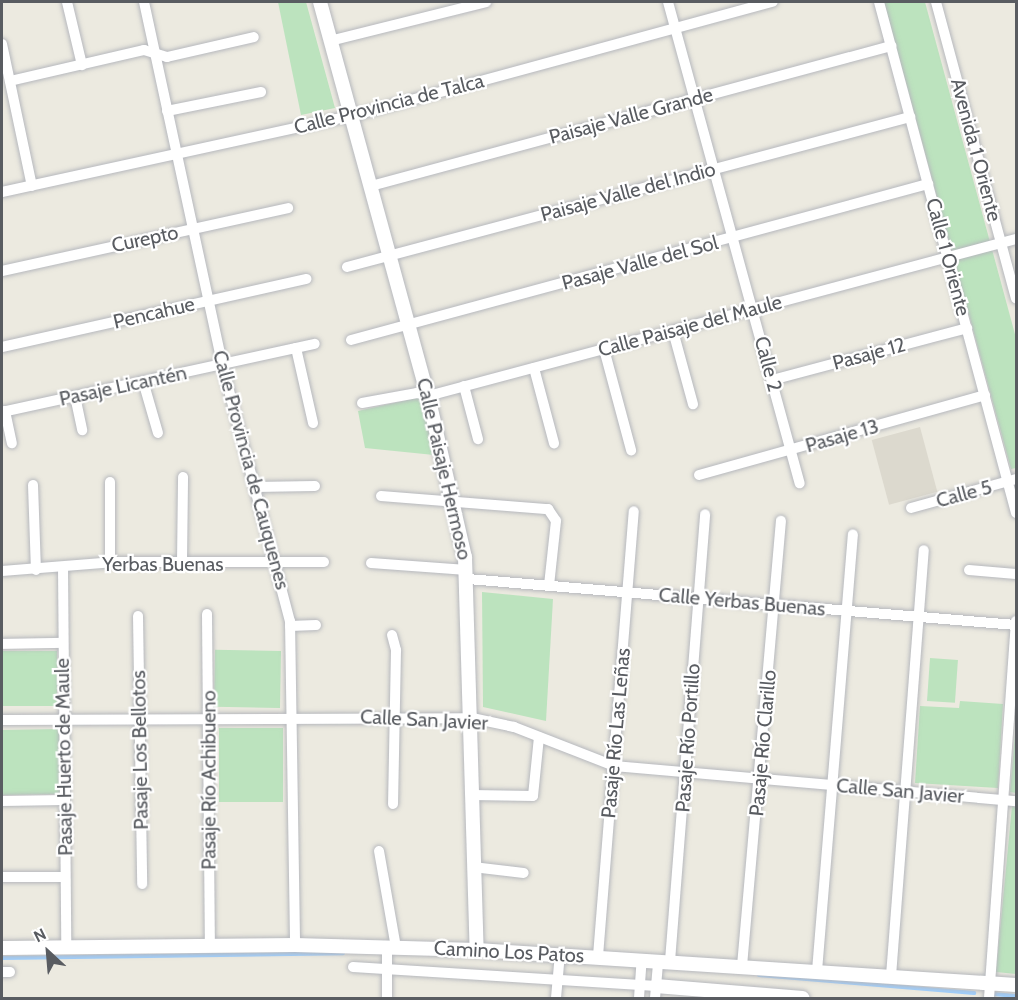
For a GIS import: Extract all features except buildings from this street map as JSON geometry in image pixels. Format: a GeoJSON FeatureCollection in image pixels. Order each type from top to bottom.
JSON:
{"type":"FeatureCollection","features":[{"type":"Feature","properties":{"kind":"street"},"geometry":{"type":"LineString","coordinates":[[67,2],[82,65]]}},
{"type":"Feature","properties":{"kind":"street","name":"Calle Provincia de Cauquenes"},"geometry":{"type":"LineString","coordinates":[[145,2],[222,364],[290,626],[295,945]]}},
{"type":"Feature","properties":{"kind":"street","name":"Calle Paisaje Hermoso"},"geometry":{"type":"LineString","coordinates":[[320,2],[428,396],[453,499],[467,575],[477,950]]}},
{"type":"Feature","properties":{"kind":"street"},"geometry":{"type":"LineString","coordinates":[[330,41],[486,2]]}},
{"type":"Feature","properties":{"kind":"street","name":"Calle 2"},"geometry":{"type":"LineString","coordinates":[[668,2],[800,483]]}},
{"type":"Feature","properties":{"kind":"street","name":"Calle Provincia de Talca"},"geometry":{"type":"LineString","coordinates":[[2,192],[352,116],[773,2]]}},
{"type":"Feature","properties":{"kind":"street","name":"Calle 1 Oriente"},"geometry":{"type":"LineString","coordinates":[[879,2],[985,395],[1012,481],[1017,513]]}},
{"type":"Feature","properties":{"kind":"street","name":"Avenida 1 Oriente"},"geometry":{"type":"LineString","coordinates":[[936,2],[1017,298]]}},
{"type":"Feature","properties":{"kind":"street"},"geometry":{"type":"LineString","coordinates":[[9,81],[144,50],[167,57],[254,37]]}},
{"type":"Feature","properties":{"kind":"street"},"geometry":{"type":"LineString","coordinates":[[2,44],[32,186]]}},
{"type":"Feature","properties":{"kind":"street","name":"Paisaje Valle Grande"},"geometry":{"type":"LineString","coordinates":[[370,186],[891,46]]}},
{"type":"Feature","properties":{"kind":"street"},"geometry":{"type":"LineString","coordinates":[[167,111],[261,92]]}},
{"type":"Feature","properties":{"kind":"street","name":"Paisaje Valle del Indio"},"geometry":{"type":"LineString","coordinates":[[346,267],[910,117]]}},
{"type":"Feature","properties":{"kind":"street","name":"Pasaje Valle del Sol"},"geometry":{"type":"LineString","coordinates":[[351,340],[928,184]]}},
{"type":"Feature","properties":{"kind":"street","name":"Curepto"},"geometry":{"type":"LineString","coordinates":[[2,271],[288,208]]}},
{"type":"Feature","properties":{"kind":"street","name":"Calle Paisaje del Maule"},"geometry":{"type":"LineString","coordinates":[[362,403],[417,393],[428,396],[1017,239]]}},
{"type":"Feature","properties":{"kind":"street","name":"Pencahue"},"geometry":{"type":"LineString","coordinates":[[2,346],[306,279]]}},
{"type":"Feature","properties":{"kind":"street","name":"Pasaje 12"},"geometry":{"type":"LineString","coordinates":[[772,380],[967,328]]}},
{"type":"Feature","properties":{"kind":"street"},"geometry":{"type":"LineString","coordinates":[[673,331],[693,404]]}},
{"type":"Feature","properties":{"kind":"street","name":"Pasaje Licantén"},"geometry":{"type":"LineString","coordinates":[[3,411],[315,344]]}},
{"type":"Feature","properties":{"kind":"street"},"geometry":{"type":"LineString","coordinates":[[296,348],[313,423]]}},
{"type":"Feature","properties":{"kind":"street"},"geometry":{"type":"LineString","coordinates":[[604,349],[631,450]]}},
{"type":"Feature","properties":{"kind":"street"},"geometry":{"type":"LineString","coordinates":[[534,368],[554,443]]}},
{"type":"Feature","properties":{"kind":"street"},"geometry":{"type":"LineString","coordinates":[[143,381],[158,433]]}},
{"type":"Feature","properties":{"kind":"street"},"geometry":{"type":"LineString","coordinates":[[464,386],[478,439]]}},
{"type":"Feature","properties":{"kind":"street","name":"Pasaje 13"},"geometry":{"type":"LineString","coordinates":[[699,475],[985,395]]}},
{"type":"Feature","properties":{"kind":"street"},"geometry":{"type":"LineString","coordinates":[[75,396],[82,430]]}},
{"type":"Feature","properties":{"kind":"street"},"geometry":{"type":"LineString","coordinates":[[3,411],[12,443]]}},
{"type":"Feature","properties":{"kind":"street"},"geometry":{"type":"LineString","coordinates":[[182,563],[183,477]]}},
{"type":"Feature","properties":{"kind":"street","name":"Calle 5"},"geometry":{"type":"LineString","coordinates":[[911,508],[1012,481]]}},
{"type":"Feature","properties":{"kind":"street"},"geometry":{"type":"LineString","coordinates":[[110,482],[110,562]]}},
{"type":"Feature","properties":{"kind":"street"},"geometry":{"type":"LineString","coordinates":[[33,485],[36,570]]}},
{"type":"Feature","properties":{"kind":"street"},"geometry":{"type":"LineString","coordinates":[[254,487],[315,486]]}},
{"type":"Feature","properties":{"kind":"street"},"geometry":{"type":"LineString","coordinates":[[381,496],[453,499],[542,508],[552,512],[556,521],[549,585]]}},
{"type":"Feature","properties":{"kind":"street","name":"Pasaje Río Las Leñas"},"geometry":{"type":"LineString","coordinates":[[598,956],[634,511]]}},
{"type":"Feature","properties":{"kind":"street","name":"Pasaje Río Portillo"},"geometry":{"type":"LineString","coordinates":[[655,993],[664,961],[686,772],[705,514]]}},
{"type":"Feature","properties":{"kind":"street","name":"Pasaje Río Clarillo"},"geometry":{"type":"LineString","coordinates":[[742,966],[781,520]]}},
{"type":"Feature","properties":{"kind":"street"},"geometry":{"type":"LineString","coordinates":[[817,971],[853,534]]}},
{"type":"Feature","properties":{"kind":"street"},"geometry":{"type":"LineString","coordinates":[[891,976],[924,550]]}},
{"type":"Feature","properties":{"kind":"street","name":"Yerbas Buenas"},"geometry":{"type":"LineString","coordinates":[[2,571],[36,570],[110,562],[324,562]]}},
{"type":"Feature","properties":{"kind":"street","name":"Calle Yerbas Buenas"},"geometry":{"type":"LineString","coordinates":[[371,563],[549,585],[1016,623]]}},
{"type":"Feature","properties":{"kind":"street","name":"Pasaje Huerto de Maule"},"geometry":{"type":"LineString","coordinates":[[63,567],[66,947]]}},
{"type":"Feature","properties":{"kind":"street"},"geometry":{"type":"LineString","coordinates":[[969,570],[1017,574]]}},
{"type":"Feature","properties":{"kind":"street","name":"Pasaje Río Achibueno"},"geometry":{"type":"LineString","coordinates":[[207,614],[210,946]]}},
{"type":"Feature","properties":{"kind":"street","name":"Pasaje Los Bellotos"},"geometry":{"type":"LineString","coordinates":[[138,616],[142,884]]}},
{"type":"Feature","properties":{"kind":"street"},"geometry":{"type":"LineString","coordinates":[[989,999],[1016,623]]}},
{"type":"Feature","properties":{"kind":"street"},"geometry":{"type":"LineString","coordinates":[[290,626],[316,625]]}},
{"type":"Feature","properties":{"kind":"street"},"geometry":{"type":"LineString","coordinates":[[392,635],[396,650],[393,804]]}},
{"type":"Feature","properties":{"kind":"street"},"geometry":{"type":"LineString","coordinates":[[2,644],[62,643]]}},
{"type":"Feature","properties":{"kind":"street","name":"Calle San Javier"},"geometry":{"type":"LineString","coordinates":[[2,720],[396,716],[472,718],[514,727],[614,766],[1017,801]]}},
{"type":"Feature","properties":{"kind":"street"},"geometry":{"type":"LineString","coordinates":[[472,795],[533,796],[539,737]]}},
{"type":"Feature","properties":{"kind":"street"},"geometry":{"type":"LineString","coordinates":[[2,801],[65,800]]}},
{"type":"Feature","properties":{"kind":"street"},"geometry":{"type":"LineString","coordinates":[[379,851],[391,947],[387,969],[387,999]]}},
{"type":"Feature","properties":{"kind":"street"},"geometry":{"type":"LineString","coordinates":[[473,867],[524,873]]}},
{"type":"Feature","properties":{"kind":"street"},"geometry":{"type":"LineString","coordinates":[[2,877],[65,877]]}},
{"type":"Feature","properties":{"kind":"street","name":"Camino Los Patos"},"geometry":{"type":"LineString","coordinates":[[2,948],[295,945],[560,953],[1017,985]]}},
{"type":"Feature","properties":{"kind":"street"},"geometry":{"type":"LineString","coordinates":[[556,999],[560,953]]}},
{"type":"Feature","properties":{"kind":"street"},"geometry":{"type":"LineString","coordinates":[[639,999],[642,959]]}},
{"type":"Feature","properties":{"kind":"street","name":"Camino Los Patos"},"geometry":{"type":"LineString","coordinates":[[353,967],[558,978],[640,985],[655,993],[803,999]]}},
{"type":"Feature","properties":{"kind":"shaded area"},"geometry":{"type":"Polygon","coordinates":[[[920,427],[937,492],[889,505],[872,440],[920,427]]]}},
{"type":"Feature","properties":{"kind":"green space"},"geometry":{"type":"Polygon","coordinates":[[[278,2],[306,2],[335,108],[301,115],[278,2]]]}},
{"type":"Feature","properties":{"kind":"green space"},"geometry":{"type":"Polygon","coordinates":[[[884,2],[925,2],[1016,338],[1016,468],[1011,469],[884,2]]]}},
{"type":"Feature","properties":{"kind":"green space"},"geometry":{"type":"Polygon","coordinates":[[[421,397],[434,455],[365,448],[358,411],[421,397]]]}},
{"type":"Feature","properties":{"kind":"green space"},"geometry":{"type":"Polygon","coordinates":[[[482,592],[553,599],[546,721],[483,707],[482,592]]]}},
{"type":"Feature","properties":{"kind":"green space"},"geometry":{"type":"Polygon","coordinates":[[[215,650],[281,651],[280,708],[214,707],[215,650]]]}},
{"type":"Feature","properties":{"kind":"green space"},"geometry":{"type":"Polygon","coordinates":[[[2,651],[57,651],[57,706],[2,706],[2,651]]]}},
{"type":"Feature","properties":{"kind":"green space"},"geometry":{"type":"Polygon","coordinates":[[[930,658],[958,660],[955,703],[927,701],[930,658]]]}},
{"type":"Feature","properties":{"kind":"green space"},"geometry":{"type":"Polygon","coordinates":[[[960,701],[1003,704],[998,788],[915,783],[920,706],[959,708],[960,701]]]}},
{"type":"Feature","properties":{"kind":"green space"},"geometry":{"type":"Polygon","coordinates":[[[1016,722],[1016,793],[1010,792],[1016,722]]]}},
{"type":"Feature","properties":{"kind":"green space"},"geometry":{"type":"Polygon","coordinates":[[[219,728],[283,728],[283,802],[219,802],[219,728]]]}},
{"type":"Feature","properties":{"kind":"green space"},"geometry":{"type":"Polygon","coordinates":[[[59,729],[60,794],[3,795],[2,730],[59,729]]]}},
{"type":"Feature","properties":{"kind":"green space"},"geometry":{"type":"Polygon","coordinates":[[[1012,806],[1016,807],[1016,974],[996,972],[1012,806]]]}},
{"type":"Feature","properties":{"kind":"waterway"},"geometry":{"type":"LineString","coordinates":[[2,958],[343,953]]}},
{"type":"Feature","properties":{"kind":"waterway"},"geometry":{"type":"LineString","coordinates":[[759,975],[974,993]]}},
{"type":"Feature","properties":{"kind":"waterway"},"geometry":{"type":"LineString","coordinates":[[993,994],[1016,996]]}}]}
